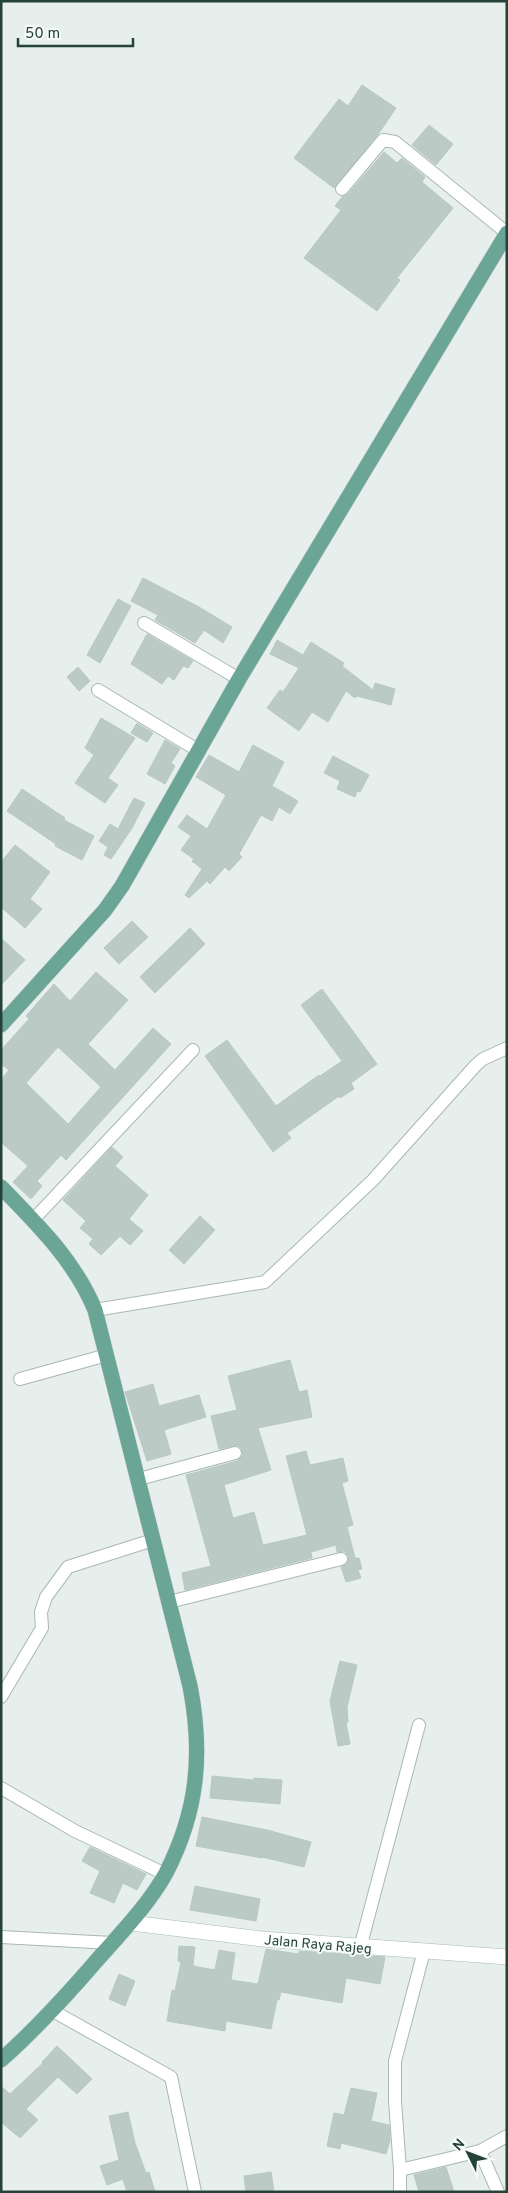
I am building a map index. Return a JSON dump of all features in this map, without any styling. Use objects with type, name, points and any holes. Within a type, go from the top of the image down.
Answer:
[{"type":"main road","points":[[1,1025],[114,897],[239,679],[507,233]]},
{"type":"main road","points":[[1,1186],[76,1270],[86,1286],[95,1310],[139,1479],[193,1701],[198,1752],[190,1813],[165,1874],[131,1923],[53,2011],[1,2060]]},
{"type":"main road","name":"Jalan Raya Rajeg","points":[[131,1923],[262,1940],[507,1957]]},
{"type":"street","points":[[342,189],[382,140],[388,140],[394,142],[507,233]]},
{"type":"street","points":[[144,623],[239,679]]},
{"type":"street","points":[[98,690],[199,751]]},
{"type":"street","points":[[95,1310],[265,1282],[373,1180],[476,1065],[483,1059],[507,1048]]},
{"type":"street","points":[[33,1220],[193,1050]]},
{"type":"street","points":[[20,1379],[107,1355]]},
{"type":"street","points":[[139,1479],[234,1453]]},
{"type":"street","points":[[1,1697],[42,1628],[41,1612],[46,1596],[68,1568],[153,1540]]},
{"type":"street","points":[[169,1602],[341,1560]]},
{"type":"street","points":[[360,1948],[419,1725]]},
{"type":"street","points":[[1,1788],[75,1831],[165,1874]]},
{"type":"street","points":[[1,1937],[112,1943]]},
{"type":"street","points":[[400,2192],[395,2101],[395,2061],[424,1951]]},
{"type":"street","points":[[53,2011],[171,2077],[195,2192]]},
{"type":"street","points":[[400,2170],[480,2150],[507,2136]]},
{"type":"street","points":[[480,2150],[498,2192]]},
{"type":"building","points":[[362,85],[396,108],[379,133],[334,188],[294,158],[339,99],[348,106]]},
{"type":"building","points":[[429,125],[453,144],[436,165],[412,145]]},
{"type":"building","points":[[384,152],[397,163],[402,158],[425,177],[422,182],[453,208],[397,278],[400,280],[377,311],[304,258],[341,210],[335,206],[342,197],[348,194]]},
{"type":"building","points":[[143,578],[199,607],[232,627],[223,643],[204,630],[195,643],[155,620],[158,615],[131,601]]},
{"type":"building","points":[[118,599],[131,606],[100,663],[87,655]]},
{"type":"building","points":[[147,634],[193,661],[188,668],[183,666],[174,680],[168,676],[162,684],[131,664]]},
{"type":"building","points":[[277,640],[303,655],[311,642],[344,663],[342,666],[373,690],[375,683],[395,689],[391,705],[357,696],[355,698],[346,691],[328,722],[312,712],[299,731],[267,708],[280,690],[283,692],[299,668],[270,654]]},
{"type":"building","points":[[78,667],[90,681],[79,691],[67,677]]},
{"type":"building","points":[[101,718],[135,738],[108,778],[118,785],[105,803],[75,783],[94,755],[85,748]]},
{"type":"building","points":[[137,723],[153,733],[147,742],[131,733]]},
{"type":"building","points":[[165,740],[180,749],[171,763],[175,766],[165,784],[147,774]]},
{"type":"building","points":[[253,745],[284,762],[272,786],[298,801],[290,814],[279,807],[272,821],[261,815],[239,854],[242,857],[229,871],[225,867],[210,884],[207,881],[189,898],[185,895],[202,869],[192,861],[194,859],[181,850],[191,836],[178,827],[187,815],[207,829],[226,795],[196,777],[209,755],[239,772]]},
{"type":"building","points":[[333,756],[369,775],[360,792],[357,791],[355,797],[337,789],[340,781],[324,773]]},
{"type":"building","points":[[22,789],[65,818],[64,820],[94,836],[82,860],[55,846],[56,844],[7,811]]},
{"type":"building","points":[[134,798],[145,803],[132,828],[111,859],[104,855],[108,847],[99,841],[110,824],[118,829]]},
{"type":"building","points":[[15,845],[50,872],[30,899],[42,909],[25,928],[1,907],[1,862]]},
{"type":"building","points":[[132,921],[148,937],[119,964],[104,948]]},
{"type":"building","points":[[190,928],[205,944],[155,993],[140,977]]},
{"type":"building","points":[[1,938],[25,960],[1,985]]},
{"type":"building","points":[[96,972],[128,1000],[88,1044],[115,1070],[153,1028],[171,1044],[66,1160],[61,1155],[37,1181],[42,1186],[31,1199],[13,1182],[28,1166],[1,1142],[1,1080],[9,1070],[1,1064],[1,1050],[29,1019],[26,1016],[54,984],[70,1001]],"holes":[[[58,1047],[101,1087],[68,1124],[26,1083]]]},
{"type":"building","points":[[322,989],[377,1064],[351,1083],[354,1089],[340,1098],[339,1096],[287,1133],[291,1138],[273,1152],[205,1056],[227,1040],[276,1106],[342,1061],[301,1005]]},
{"type":"building","points":[[112,1147],[123,1157],[115,1166],[148,1195],[129,1219],[143,1231],[130,1245],[120,1236],[101,1255],[89,1244],[93,1239],[80,1228],[86,1221],[63,1200]]},
{"type":"building","points":[[200,1216],[215,1230],[184,1264],[169,1250]]},
{"type":"building","points":[[290,1360],[299,1392],[307,1390],[312,1417],[258,1428],[271,1470],[224,1485],[233,1518],[254,1512],[263,1545],[307,1535],[286,1456],[306,1451],[310,1465],[343,1458],[348,1481],[342,1483],[353,1525],[347,1527],[355,1558],[359,1558],[362,1569],[358,1570],[361,1578],[346,1582],[341,1567],[347,1564],[349,1557],[344,1551],[337,1552],[336,1545],[311,1552],[312,1558],[185,1590],[182,1573],[211,1566],[186,1475],[237,1461],[243,1455],[241,1448],[237,1445],[219,1449],[211,1416],[237,1410],[228,1376]]},
{"type":"building","points":[[153,1384],[159,1406],[199,1395],[206,1417],[164,1430],[171,1454],[147,1461],[125,1392]]},
{"type":"building","points":[[340,1661],[357,1665],[347,1707],[348,1722],[346,1723],[350,1744],[338,1746],[330,1701]]},
{"type":"building","points":[[212,1776],[254,1780],[254,1778],[282,1780],[280,1804],[210,1798]]},
{"type":"building","points":[[202,1817],[267,1830],[311,1842],[304,1867],[262,1857],[196,1846]]},
{"type":"building","points":[[90,1847],[146,1874],[137,1890],[123,1883],[114,1903],[90,1893],[100,1871],[82,1861]]},
{"type":"building","points":[[195,1886],[260,1899],[256,1921],[190,1910]]},
{"type":"building","points":[[179,1946],[195,1947],[193,1966],[215,1970],[219,1950],[235,1953],[231,1980],[258,1984],[266,1949],[298,1954],[299,1951],[385,1957],[380,1984],[346,1978],[342,2003],[281,1992],[279,2000],[277,2000],[271,2029],[226,2021],[225,2031],[167,2021],[172,1990],[175,1991],[181,1962],[178,1961]]},
{"type":"building","points":[[119,1974],[135,1981],[125,2006],[109,1999]]},
{"type":"building","points":[[57,2046],[92,2079],[77,2094],[58,2077],[26,2109],[38,2120],[20,2138],[1,2122],[1,2086],[10,2094],[43,2063]]},
{"type":"building","points":[[351,2088],[377,2093],[371,2121],[389,2125],[390,2140],[386,2154],[341,2143],[340,2149],[327,2146],[334,2113],[344,2115]]},
{"type":"building","points":[[128,2112],[135,2143],[146,2173],[149,2172],[155,2192],[127,2192],[123,2179],[107,2185],[100,2166],[119,2160],[109,2116]]},
{"type":"building","points":[[446,2167],[454,2192],[419,2192],[414,2175]]},
{"type":"building","points":[[271,2172],[274,2192],[246,2192],[244,2176]]}]
